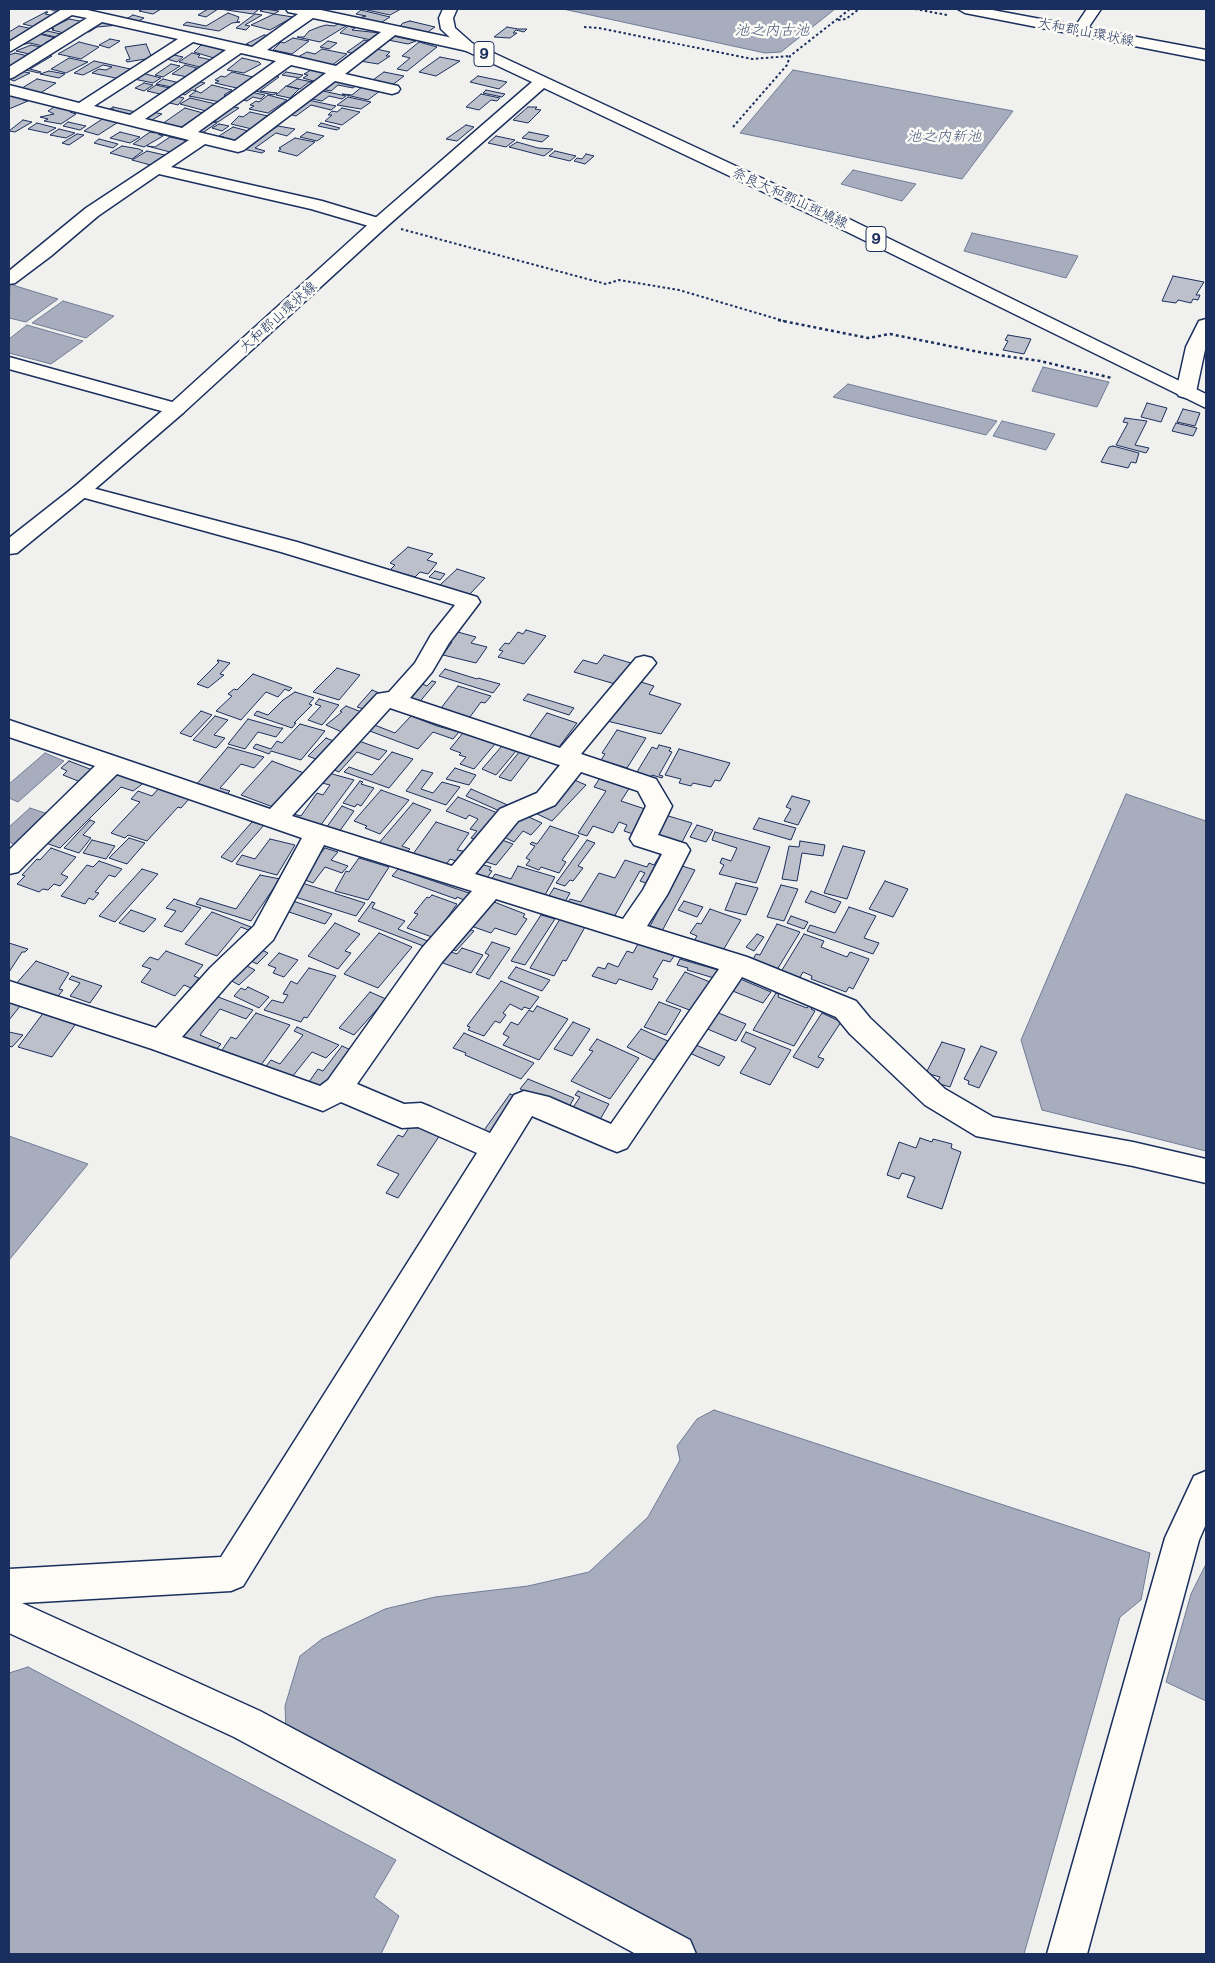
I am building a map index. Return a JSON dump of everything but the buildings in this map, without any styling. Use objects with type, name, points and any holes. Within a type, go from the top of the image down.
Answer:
[{"type":"street","points":[[293,9],[467,46]]},
{"type":"street","points":[[428,38],[446,25],[450,9]]},
{"type":"street","name":"大和郡山環状線","points":[[965,9],[1206,55]]},
{"type":"street","points":[[9,48],[71,10],[288,60],[392,89]]},
{"type":"street","points":[[132,120],[310,12]]},
{"type":"street","points":[[1079,30],[1092,13]]},
{"type":"street","name":"大和郡山環状線","points":[[1072,14],[1092,13],[1109,20]]},
{"type":"street","points":[[9,74],[99,17]]},
{"type":"street","name":"奈良大和郡山斑鳩線","points":[[446,25],[456,38],[467,46],[839,221],[1206,402]]},
{"type":"street","points":[[9,90],[238,147],[393,30]]},
{"type":"street","points":[[81,108],[191,37]]},
{"type":"street","points":[[185,134],[288,60]]},
{"type":"street","name":"大和郡山環状線","points":[[9,548],[81,491],[176,409],[379,224],[543,81]]},
{"type":"street","points":[[9,279],[45,252],[92,212],[159,169],[202,138]]},
{"type":"street","points":[[159,169],[316,205],[379,224]]},
{"type":"street","points":[[1186,392],[1196,347],[1206,325]]},
{"type":"street","points":[[9,363],[176,409]]},
{"type":"street","points":[[81,491],[288,547],[469,602],[439,640],[424,666],[394,702]]},
{"type":"street","points":[[458,877],[509,815],[546,799],[571,760],[644,664]]},
{"type":"street","points":[[275,819],[385,699],[647,785],[659,806],[643,839],[677,850],[654,895],[630,930]]},
{"type":"street","points":[[9,728],[317,834],[737,964],[846,1009],[860,1026],[935,1097],[986,1128],[1132,1154],[1206,1171]]},
{"type":"street","points":[[9,865],[114,763]]},
{"type":"street","points":[[162,1041],[220,975],[264,932],[317,834]]},
{"type":"street","points":[[9,991],[162,1041],[323,1099],[338,1088],[432,955],[491,887]]},
{"type":"street","points":[[9,1586],[231,1574],[524,1103],[538,1105],[617,1140],[737,964]]},
{"type":"street","points":[[338,1088],[402,1116],[421,1115],[496,1148]]},
{"type":"street","points":[[1067,1954],[1182,1538],[1206,1487]]},
{"type":"street","points":[[9,1615],[247,1724],[676,1954]]},
{"type":"path","points":[[584,27],[599,28],[752,60],[790,56],[850,9]]},
{"type":"path","points":[[837,20],[846,19],[859,9]]},
{"type":"path","points":[[733,127],[787,65],[790,56]]},
{"type":"path","points":[[379,224],[606,284],[619,280],[679,290],[772,319],[868,338],[890,334],[984,353],[1040,361],[1117,380]]},
{"type":"water","name":"池之内古池","points":[[563,9],[835,9],[781,52],[765,53]]},
{"type":"water","name":"池之内新池","points":[[793,70],[1013,111],[962,179],[740,133]]},
{"type":"water","points":[[853,170],[916,184],[902,201],[841,184]]},
{"type":"water","points":[[972,233],[1078,256],[1066,278],[964,251]]},
{"type":"water","points":[[10,284],[58,299],[26,322],[9,318]]},
{"type":"water","points":[[63,301],[114,316],[86,338],[32,323]]},
{"type":"water","points":[[27,325],[83,341],[51,364],[9,353],[9,339]]},
{"type":"water","points":[[1043,367],[1109,382],[1097,407],[1032,391]]},
{"type":"water","points":[[848,384],[997,421],[986,435],[833,397]]},
{"type":"water","points":[[1002,421],[1055,434],[1046,450],[993,436]]},
{"type":"water","points":[[45,753],[64,761],[18,802],[9,798],[9,784]]},
{"type":"water","points":[[1126,794],[1206,821],[1206,1151],[1042,1110],[1021,1040]]},
{"type":"water","points":[[30,808],[48,814],[14,844],[9,842],[9,827]]},
{"type":"water","points":[[9,1136],[88,1164],[9,1260]]},
{"type":"water","points":[[714,1410],[1150,1553],[1141,1600],[1120,1617],[1024,1954],[697,1954],[309,1749],[286,1729],[285,1706],[300,1656],[322,1639],[385,1609],[435,1597],[528,1586],[589,1572],[648,1517],[680,1460],[677,1446],[697,1419]]},
{"type":"water","points":[[1206,1564],[1206,1701],[1166,1682],[1191,1594]]},
{"type":"water","points":[[28,1667],[396,1860],[374,1897],[399,1916],[381,1954],[9,1954],[9,1673]]},
{"type":"waterway","points":[[53,9],[62,11]]}]
